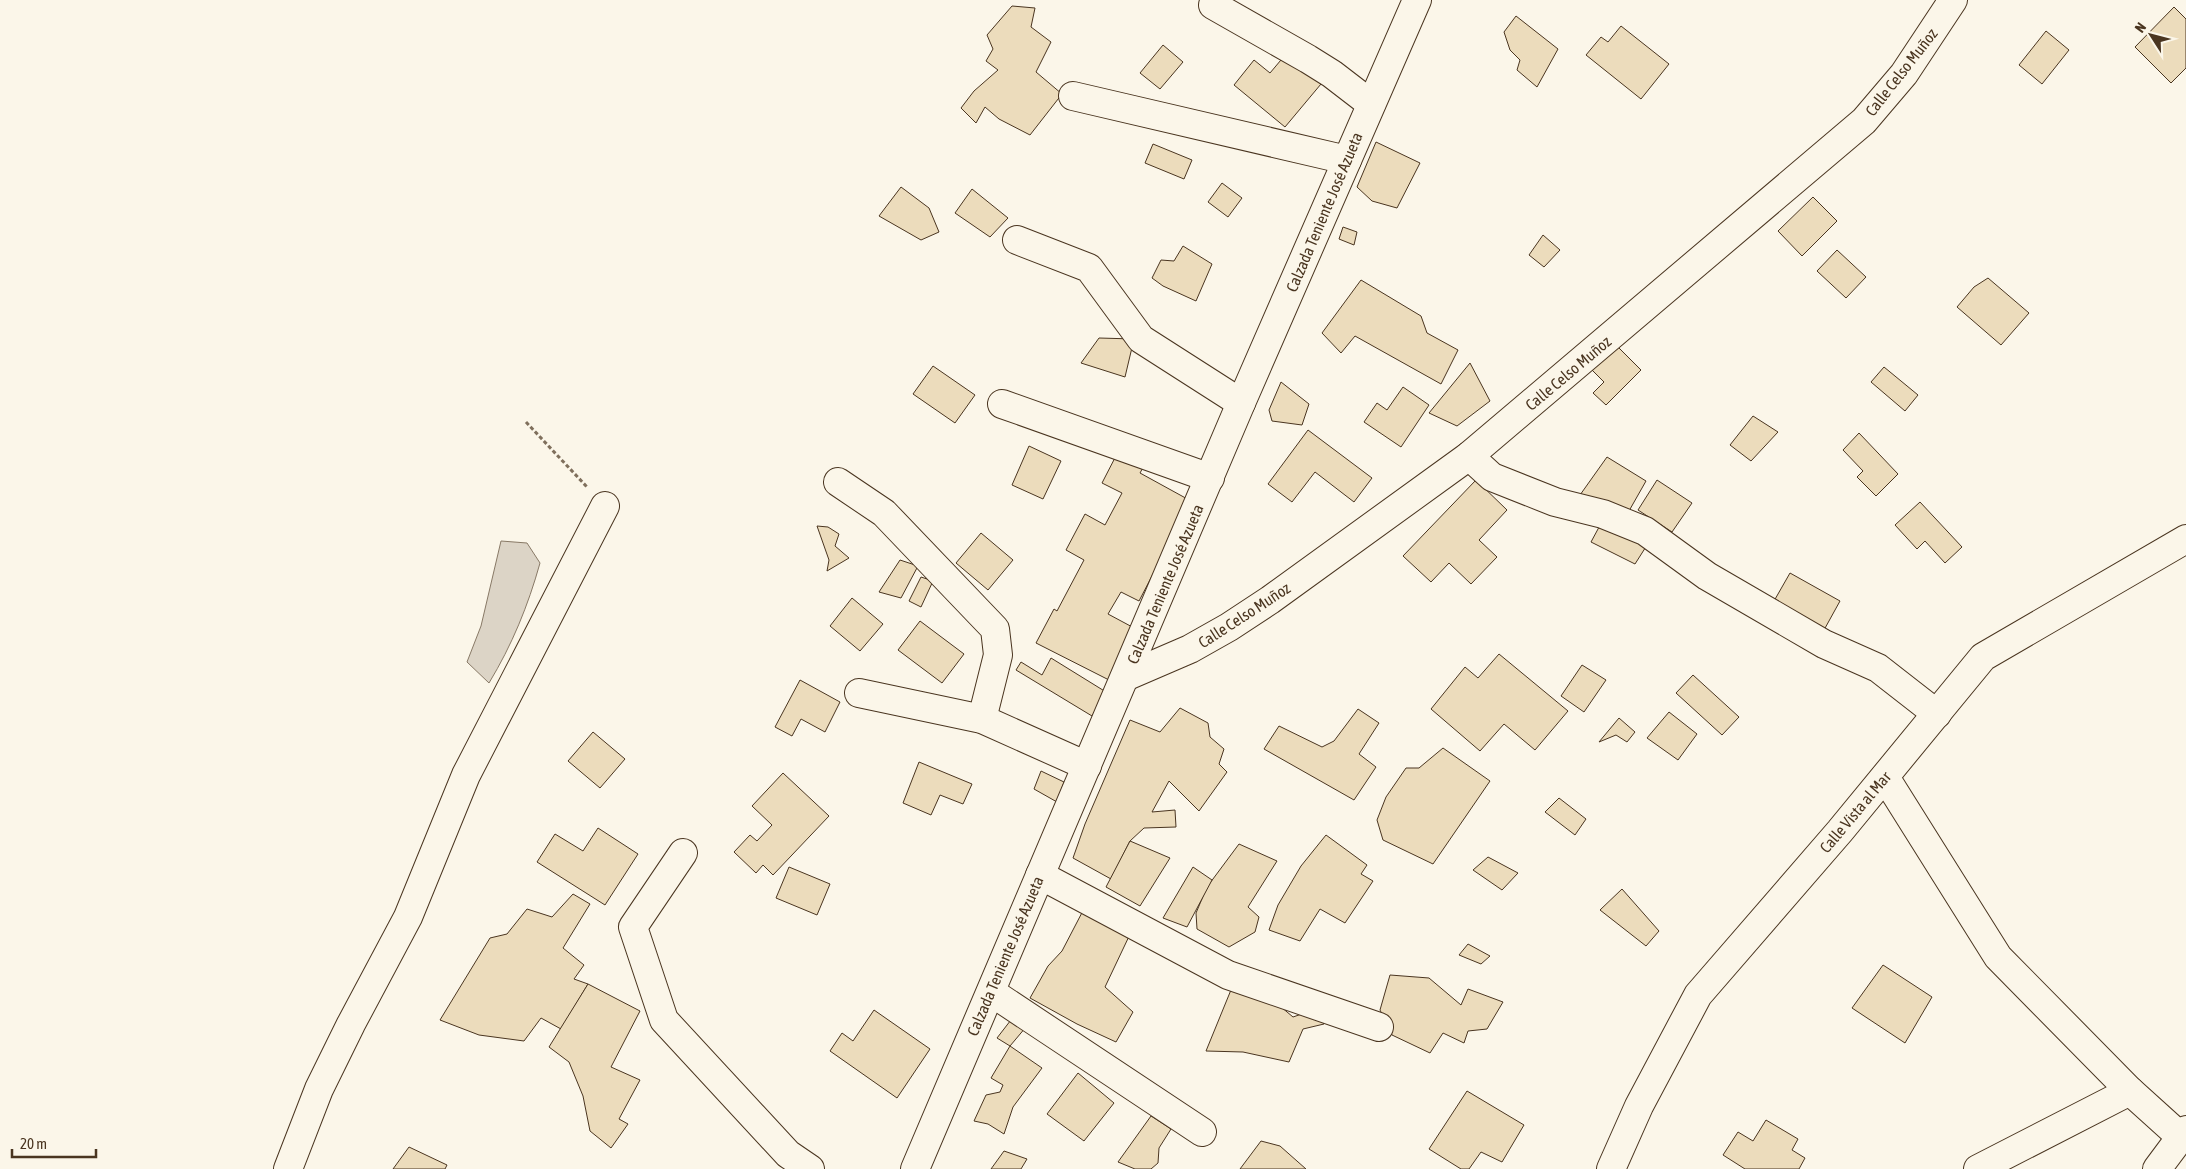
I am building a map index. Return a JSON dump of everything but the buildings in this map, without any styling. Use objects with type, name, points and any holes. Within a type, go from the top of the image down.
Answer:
[{"type":"street","name":"Calzada Teniente José Azueta","points":[[915,1169],[1241,403],[1417,0]]},
{"type":"street","name":"Calle Celso Muñoz","points":[[1125,676],[1190,649],[1229,627],[1469,456],[1864,121],[1904,74],[1953,0]]},
{"type":"street","points":[[1213,5],[1332,74],[1370,104]]},
{"type":"street","points":[[1073,96],[1346,160]]},
{"type":"street","points":[[1017,240],[1089,268],[1141,339],[1241,403]]},
{"type":"street","points":[[1002,404],[1210,478]]},
{"type":"street","points":[[1469,456],[1492,478],[1555,502],[1603,514],[1645,531],[1707,576],[1824,644],[1878,668],[1937,714]]},
{"type":"street","points":[[838,482],[889,518],[995,629],[998,654],[982,719]]},
{"type":"street","points":[[288,1169],[319,1089],[350,1024],[408,918],[466,775],[605,506]]},
{"type":"street","name":"Calle Vista al Mar","points":[[1611,1169],[1639,1106],[1698,995],[1885,777],[1983,658],[2186,538]]},
{"type":"street","points":[[859,693],[982,719],[1087,766]]},
{"type":"street","points":[[1885,777],[1998,957],[2130,1091],[2184,1133],[2158,1169]]},
{"type":"street","points":[[683,853],[633,927],[664,1020],[788,1154],[810,1169]]},
{"type":"street","points":[[1040,874],[1228,975],[1379,1027]]},
{"type":"street","points":[[990,992],[1202,1132]]},
{"type":"street","points":[[1978,1169],[2130,1091]]},
{"type":"path","points":[[526,422],[605,506]]},
{"type":"shaded area","points":[[501,541],[527,543],[540,563],[519,625],[489,683],[467,662],[481,626]]}]
